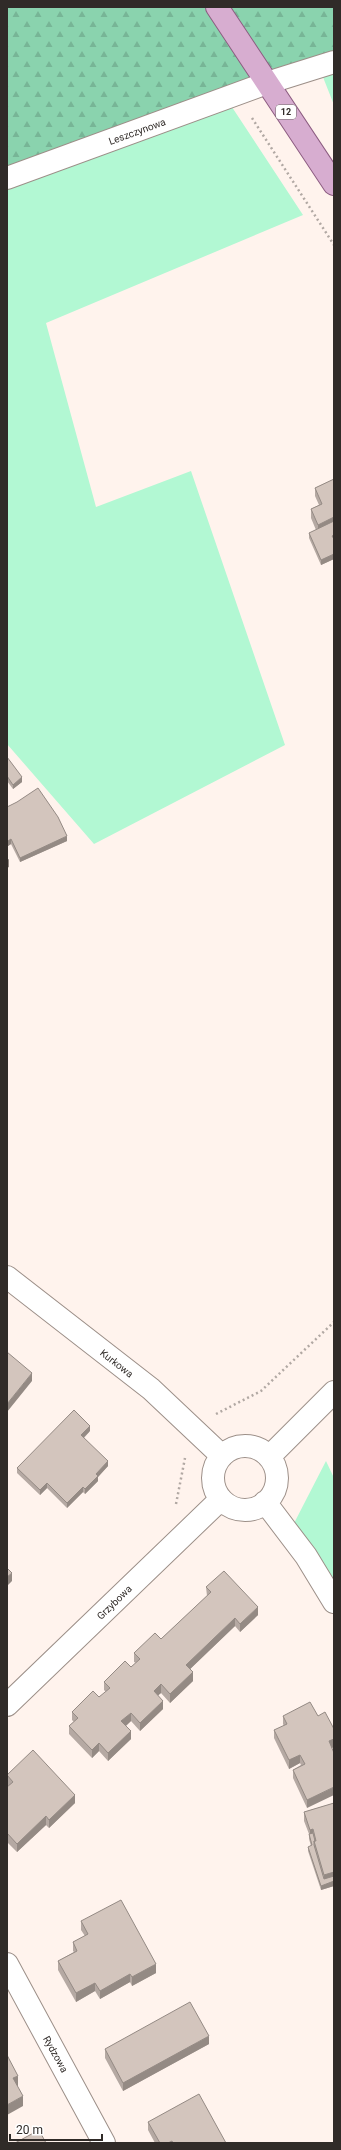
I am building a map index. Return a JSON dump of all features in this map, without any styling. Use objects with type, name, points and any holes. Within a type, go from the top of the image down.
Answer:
[{"type":"main road","name":"12","points":[[217,7],[334,184]]},
{"type":"street","name":"Leszczynowa","points":[[7,178],[267,83],[334,62]]},
{"type":"street","name":"Kurkowa","points":[[7,1277],[151,1389],[222,1456]]},
{"type":"street","points":[[269,1457],[334,1392]]},
{"type":"street","points":[[246,1446],[262,1451],[269,1457],[274,1465],[276,1475],[272,1495],[265,1502],[257,1507],[247,1510],[229,1506],[221,1499],[213,1482],[213,1473],[222,1456],[229,1450],[246,1446]]},
{"type":"street","name":"Grzybowa","points":[[7,1705],[221,1499]]},
{"type":"street","points":[[265,1502],[306,1556],[334,1602]]},
{"type":"street","name":"Rydzowa","points":[[7,1964],[104,2143]]},
{"type":"path","points":[[236,94],[334,245]]},
{"type":"path","points":[[170,1510],[176,1504],[192,1427],[261,1391],[334,1322]]},
{"type":"green space","points":[[7,7],[334,7],[334,64],[7,175]]},
{"type":"green space","points":[[334,62],[334,105],[319,67]]},
{"type":"green space","points":[[226,98],[303,215],[46,323],[96,507],[191,471],[285,745],[94,844],[7,744],[7,178]]},
{"type":"green space","points":[[326,1461],[334,1478],[334,1604],[289,1533]]},
{"type":"building","points":[[334,479],[334,517],[318,525],[311,509],[322,504],[315,488]]},
{"type":"building","points":[[334,521],[334,535],[332,536],[334,539],[334,554],[321,560],[309,533]]},
{"type":"building","points":[[7,757],[22,777],[13,785],[7,776]]},
{"type":"building","points":[[38,788],[58,817],[67,836],[20,858],[11,839],[8,841],[7,840],[7,807]]},
{"type":"building","points":[[7,1352],[32,1373],[7,1404]]},
{"type":"building","points":[[74,1410],[90,1426],[81,1435],[108,1461],[96,1474],[98,1476],[85,1489],[83,1487],[67,1503],[47,1483],[40,1490],[17,1468]]},
{"type":"building","points":[[7,1568],[12,1573],[7,1577]]},
{"type":"building","points":[[224,1571],[258,1607],[240,1624],[235,1618],[186,1665],[193,1672],[170,1694],[161,1684],[154,1691],[163,1701],[140,1723],[131,1713],[121,1721],[131,1731],[108,1753],[99,1743],[92,1750],[69,1726],[78,1718],[72,1712],[93,1691],[99,1697],[110,1688],[104,1682],[125,1661],[131,1667],[140,1659],[134,1653],[155,1633],[161,1639],[211,1592],[206,1587]]},
{"type":"building","points":[[310,1702],[318,1716],[325,1712],[334,1729],[334,1739],[329,1741],[334,1753],[334,1787],[307,1800],[293,1770],[305,1764],[300,1755],[289,1760],[274,1730],[287,1724],[283,1716]]},
{"type":"building","points":[[33,1750],[75,1795],[49,1820],[46,1816],[17,1844],[7,1833],[7,1787],[13,1782],[7,1775]]},
{"type":"building","points":[[334,1803],[334,1872],[324,1875],[314,1841],[316,1841],[313,1829],[310,1830],[304,1812]]},
{"type":"building","points":[[313,1833],[315,1841],[314,1845],[324,1879],[334,1876],[334,1881],[321,1886],[308,1847],[312,1845],[309,1834]]},
{"type":"building","points":[[121,1900],[156,1964],[132,1977],[130,1974],[100,1991],[95,1983],[76,1993],[58,1961],[77,1951],[73,1942],[88,1934],[81,1921]]},
{"type":"building","points":[[190,2002],[209,2036],[123,2083],[105,2049]]},
{"type":"building","points":[[7,2055],[18,2076],[13,2078],[23,2096],[7,2105]]},
{"type":"building","points":[[199,2094],[226,2143],[173,2143],[172,2141],[168,2143],[160,2143],[148,2122]]},
{"type":"building","points":[[39,2130],[46,2143],[15,2143]]}]
